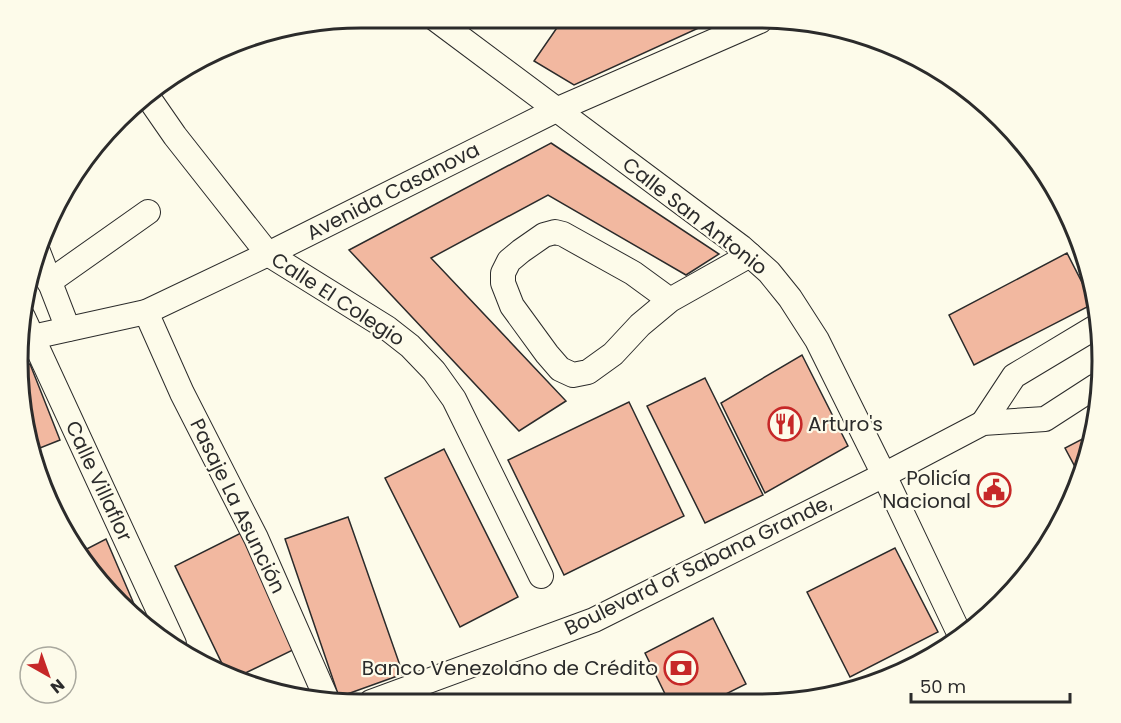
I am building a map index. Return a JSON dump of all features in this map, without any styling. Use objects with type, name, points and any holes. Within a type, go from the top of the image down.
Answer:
[{"type":"street","name":"Calle San Antonio","points":[[447,28],[741,247],[769,272],[790,298],[817,340],[957,629]]},
{"type":"street","name":"Avenida Casanova","points":[[30,331],[68,329],[146,312],[268,254],[556,110],[744,28]]},
{"type":"street","name":"Calle El Colegio","points":[[152,103],[175,136],[268,254],[387,328],[410,346],[434,371],[454,399],[541,576]]},
{"type":"street","points":[[49,282],[148,212]]},
{"type":"street","points":[[670,300],[633,273],[563,234],[555,232],[544,235],[521,251],[509,261],[503,273],[503,283],[512,306],[560,369],[573,375],[588,372],[613,354],[640,325],[670,300],[750,255]]},
{"type":"street","points":[[43,265],[68,329]]},
{"type":"street","name":"Pasaje La Asunción","points":[[146,312],[182,393],[256,538],[324,693]]},
{"type":"street","name":"Boulevard of Sabana Grande,","points":[[983,423],[1014,376],[1091,330]]},
{"type":"street","name":"Calle Villaflor","points":[[29,339],[169,633]]},
{"type":"street","name":"Boulevard of Sabana Grande,","points":[[393,694],[594,620],[983,423],[1045,419],[1091,389]]},
{"type":"building","points":[[557,28],[699,28],[574,85],[534,61]]},
{"type":"building","points":[[551,143],[719,254],[686,275],[548,195],[431,258],[566,401],[519,431],[349,250]]},
{"type":"building","points":[[1067,253],[1083,285],[1088,307],[974,365],[949,315]]},
{"type":"building","name":"Arturo's","points":[[802,355],[848,446],[765,493],[721,403]]},
{"type":"building","points":[[30,364],[60,440],[40,448],[31,405],[28,365]]},
{"type":"building","points":[[705,378],[763,495],[705,523],[647,406]]},
{"type":"building","points":[[629,402],[684,516],[564,575],[508,460]]},
{"type":"building","points":[[1083,439],[1075,468],[1065,448]]},
{"type":"building","points":[[444,449],[518,597],[460,627],[385,478]]},
{"type":"building","points":[[348,517],[403,674],[347,694],[338,694],[285,539]]},
{"type":"building","points":[[241,533],[297,648],[245,673],[222,664],[175,566]]},
{"type":"building","points":[[106,539],[134,605],[111,581],[86,549]]},
{"type":"building","points":[[895,548],[938,632],[850,677],[807,592]]},
{"type":"building","points":[[713,618],[746,684],[726,694],[665,694],[645,653]]},
{"type":"place","name":"Arturo's","points":[[785,424]]},
{"type":"place","name":"Policía Nacional","points":[[994,490]]},
{"type":"place","name":"Banco Venezolano de Crédito","points":[[681,668]]}]
